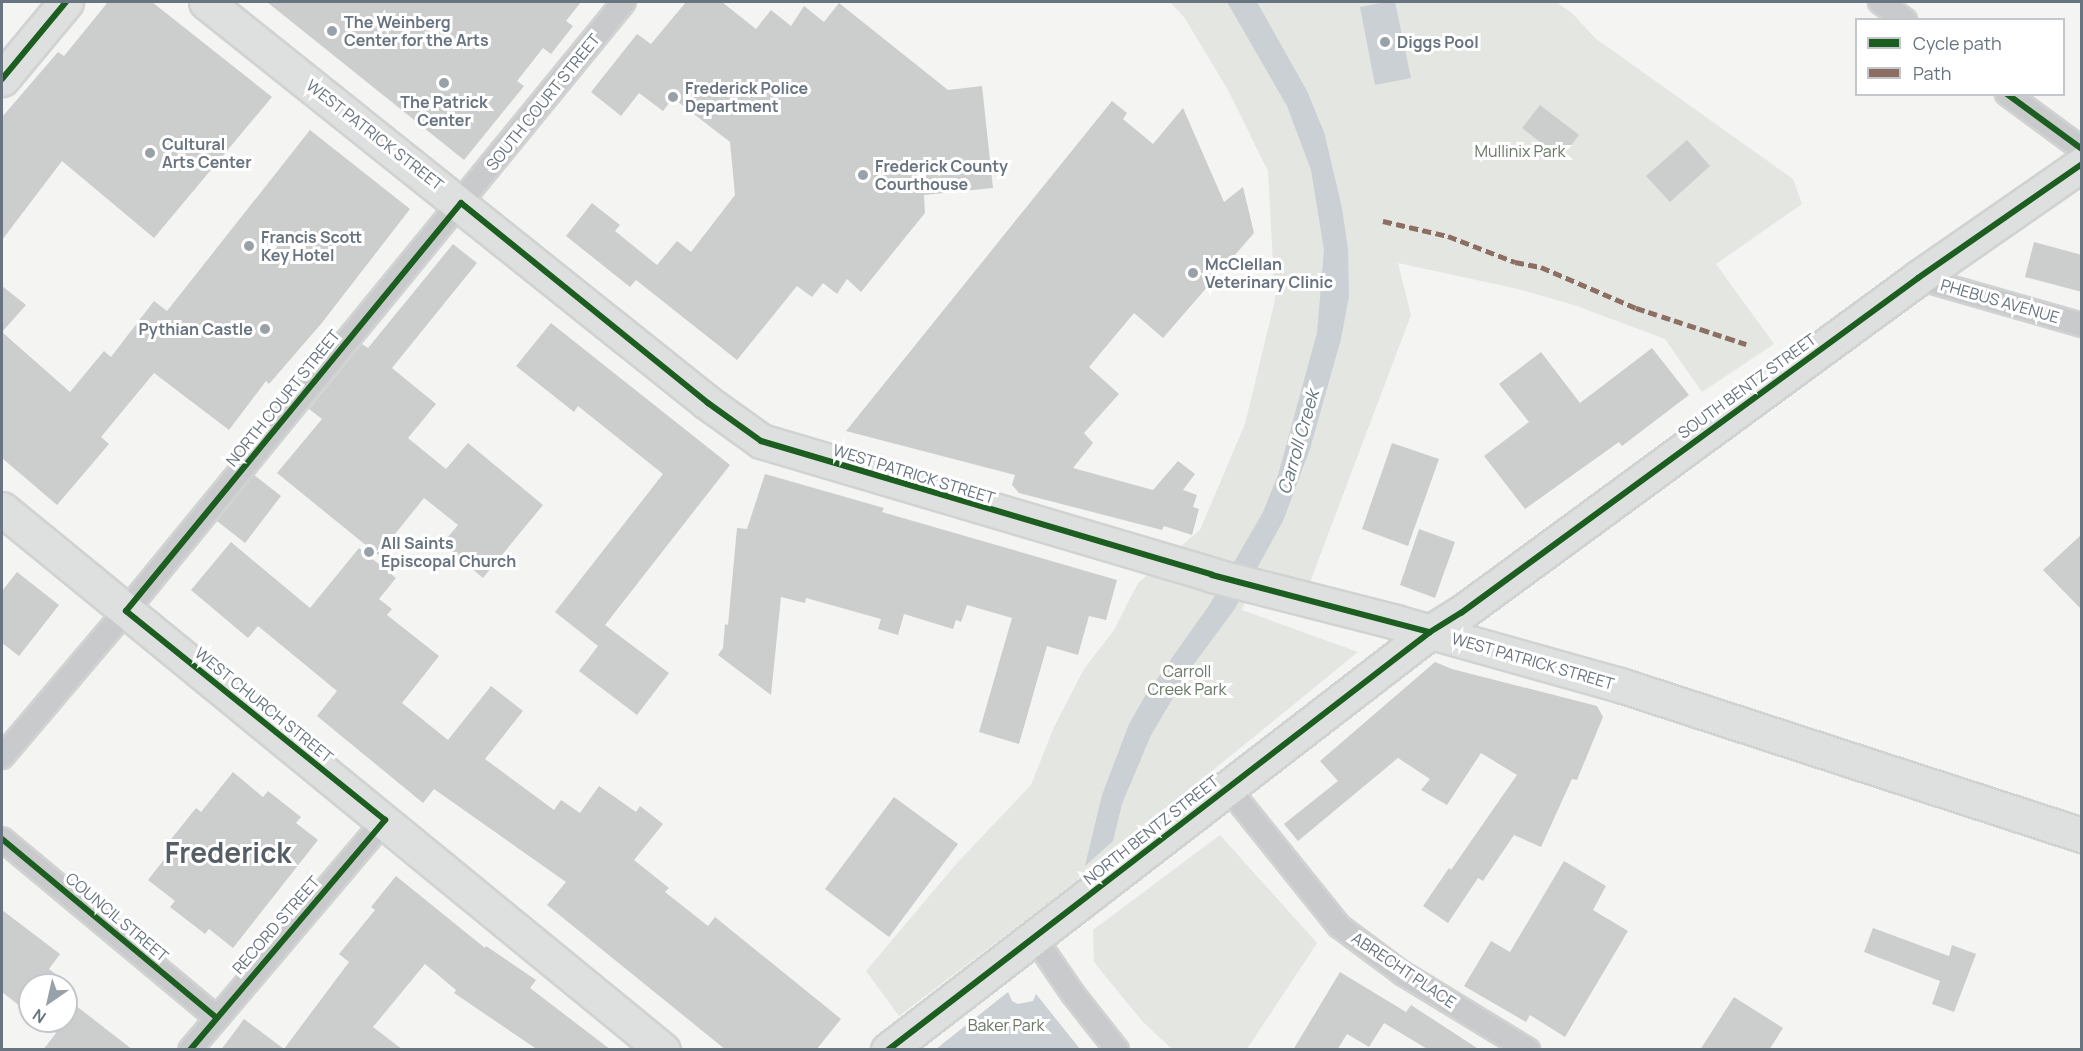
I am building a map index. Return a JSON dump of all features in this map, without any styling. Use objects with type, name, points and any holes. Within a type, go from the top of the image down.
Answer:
[{"type":"main road","points":[[2,79],[66,2]]},
{"type":"main road","name":"WEST PATRICK STREET","points":[[206,2],[461,203],[708,403],[761,441],[1212,575],[1620,685],[2082,836]]},
{"type":"main road","name":"SOUTH BENTZ STREET","points":[[1430,632],[1461,613],[1917,278],[2082,164]]},
{"type":"main road","name":"WEST CHURCH STREET","points":[[2,509],[385,820],[663,1050]]},
{"type":"main road","name":"NORTH BENTZ STREET","points":[[888,1050],[1430,632]]},
{"type":"street","name":"SOUTH COURT STREET","points":[[461,203],[624,2]]},
{"type":"street","points":[[1880,2],[1902,18]]},
{"type":"street","points":[[2010,96],[2082,149]]},
{"type":"street","name":"NORTH COURT STREET","points":[[2,757],[126,611],[461,203]]},
{"type":"street","name":"PHEBUS AVENUE","points":[[1917,278],[2082,325]]},
{"type":"street","name":"ABRECHT PLACE","points":[[1228,788],[1339,926],[1402,973],[1528,1050]]},
{"type":"street","name":"RECORD STREET","points":[[190,1050],[385,820]]},
{"type":"street","name":"COUNCIL STREET","points":[[2,839],[216,1017]]},
{"type":"street","points":[[1034,937],[1073,994],[1117,1050]]},
{"type":"green space","points":[[1170,2],[1556,2],[1572,13],[1595,38],[1793,179],[1802,204],[1716,264],[1774,344],[1702,392],[1665,339],[1574,305],[1518,289],[1398,263],[1411,315],[1310,582],[1256,571],[1242,610],[1358,652],[1077,881],[899,1016],[866,971],[957,863],[1031,785],[1054,727],[1084,669],[1114,630],[1138,583],[1200,530],[1245,424],[1275,300],[1268,171],[1228,90],[1184,17]]},
{"type":"green space","points":[[1220,835],[1317,943],[1247,1049],[1172,1049],[1142,1021],[1094,962],[1093,930]]},
{"type":"water","name":"Carroll Creek","points":[[1227,2],[1257,2],[1307,91],[1324,132],[1342,208],[1348,249],[1349,296],[1341,339],[1310,449],[1283,521],[1234,610],[1191,668],[1151,735],[1122,804],[1113,841],[1085,866],[1102,795],[1129,724],[1145,696],[1210,604],[1263,512],[1278,475],[1317,333],[1324,250],[1311,170],[1287,106]]},
{"type":"water","name":"Diggs Pool","points":[[1395,2],[1411,78],[1375,85],[1360,7]]},
{"type":"water","name":"Baker Park","points":[[1008,992],[1012,1001],[1018,1004],[1033,1001],[1036,994],[1080,1049],[936,1049]]},
{"type":"building","points":[[108,2],[152,2],[272,97],[154,238],[62,161],[2,240],[2,117],[58,52],[64,56]]},
{"type":"building","points":[[267,2],[581,2],[566,21],[573,26],[551,54],[543,48],[517,81],[524,86],[464,160]]},
{"type":"building","name":"Frederick County Courthouse","points":[[686,2],[722,2],[756,29],[771,10],[791,26],[804,6],[824,22],[839,3],[948,90],[982,86],[993,188],[924,195],[925,213],[861,292],[847,279],[837,294],[823,283],[812,297],[797,286],[737,360],[636,280],[630,287],[566,236],[592,203],[620,225],[615,231],[657,265],[677,241],[691,252],[735,195],[730,142],[673,98],[663,111],[639,93],[621,116],[591,92],[637,34],[651,44]]},
{"type":"building","points":[[1112,101],[1127,113],[1123,119],[1153,144],[1183,108],[1224,202],[1243,187],[1254,233],[1163,338],[1134,313],[1089,367],[1119,394],[1084,433],[1093,443],[1073,468],[1153,490],[1178,461],[1195,474],[1183,490],[1197,495],[1193,507],[1199,509],[1192,535],[1164,526],[1162,530],[1019,493],[1012,485],[1015,475],[846,431]]},
{"type":"building","points":[[1540,105],[1579,135],[1561,158],[1522,128]]},
{"type":"building","points":[[310,130],[410,209],[321,324],[269,384],[266,381],[229,430],[154,373],[101,437],[109,444],[57,505],[2,458],[2,332],[70,392],[104,351],[111,357],[154,301],[167,311]]},
{"type":"building","points":[[1687,140],[1710,166],[1670,202],[1646,176]]},
{"type":"building","points":[[2034,242],[2082,255],[2082,292],[2025,277]]},
{"type":"building","points":[[453,244],[477,263],[392,368],[436,404],[408,438],[446,469],[468,443],[543,505],[483,578],[442,544],[458,525],[424,498],[378,555],[277,473],[322,419],[309,409],[362,344],[368,348]]},
{"type":"building","points":[[2,286],[26,305],[2,332]]},
{"type":"building","points":[[551,323],[730,465],[605,625],[669,673],[637,715],[579,671],[598,646],[555,612],[663,474],[578,406],[574,412],[516,366]]},
{"type":"building","points":[[1652,348],[1689,395],[1622,446],[1619,442],[1525,509],[1484,456],[1529,422],[1499,384],[1541,352],[1580,403]]},
{"type":"building","points":[[1392,443],[1439,459],[1408,546],[1362,529]]},
{"type":"building","points":[[765,474],[884,508],[882,512],[1117,580],[1106,620],[1089,616],[1078,655],[1047,646],[1019,744],[979,732],[1012,618],[967,605],[961,622],[956,620],[953,629],[904,614],[898,635],[878,629],[881,619],[806,598],[805,603],[781,597],[771,695],[718,655],[723,648],[725,624],[728,625],[737,528],[747,529]]},
{"type":"building","points":[[254,475],[281,496],[245,543],[217,521]]},
{"type":"building","points":[[1419,529],[1455,542],[1435,598],[1400,585]]},
{"type":"building","points":[[2082,534],[2082,610],[2043,570]]},
{"type":"building","points":[[231,542],[310,608],[359,548],[396,578],[379,599],[392,609],[387,615],[439,656],[402,703],[448,740],[491,686],[523,711],[485,759],[554,810],[561,800],[580,813],[599,786],[636,812],[640,806],[663,824],[634,860],[669,888],[665,892],[708,926],[715,917],[841,1019],[816,1050],[726,1050],[547,905],[566,882],[434,789],[423,803],[317,716],[337,691],[258,626],[248,638],[191,590]]},
{"type":"building","points":[[17,572],[59,605],[19,656],[2,643],[2,591]]},
{"type":"building","points":[[1435,662],[1452,669],[1597,706],[1603,717],[1577,780],[1572,779],[1541,847],[1514,835],[1483,881],[1478,878],[1448,923],[1423,906],[1517,775],[1481,753],[1447,805],[1421,790],[1430,779],[1398,758],[1298,841],[1284,824],[1338,781],[1320,761]]},
{"type":"building","points":[[233,772],[263,797],[268,791],[301,817],[296,823],[318,840],[233,948],[209,929],[205,934],[170,907],[175,901],[148,880],[173,848],[168,843],[196,808],[201,812]]},
{"type":"building","points":[[894,797],[958,844],[889,937],[825,889]]},
{"type":"building","points":[[1564,861],[1606,886],[1593,910],[1628,931],[1565,1037],[1530,1015],[1526,1022],[1464,986],[1491,941],[1510,952]]},
{"type":"building","points":[[396,876],[485,948],[486,946],[536,980],[530,988],[611,1050],[538,1050],[454,993],[456,990],[425,964],[373,1027],[403,1050],[221,1050],[244,1019],[284,1049],[349,962],[339,954],[375,910],[371,907]]},
{"type":"building","points":[[2,910],[60,954],[49,969],[54,973],[18,973],[18,1005],[2,992]]},
{"type":"building","points":[[1873,928],[1949,956],[1952,945],[1976,954],[1954,1012],[1932,1004],[1940,981],[1864,952]]},
{"type":"building","points":[[1340,972],[1406,1012],[1411,1005],[1480,1050],[1429,1050],[1384,1023],[1369,1047],[1347,1034],[1337,1050],[1293,1050]]},
{"type":"building","points":[[1734,997],[1783,1028],[1769,1050],[1700,1050]]},
{"type":"building","points":[[78,1007],[133,1050],[43,1050],[56,1033],[78,1033]]},
{"type":"marked path","points":[[1383,221],[1448,236],[1515,262],[1541,267],[1636,308],[1746,344]]},
{"type":"cycle path","points":[[2,79],[66,2]]},
{"type":"cycle path","points":[[2010,96],[2082,149]]},
{"type":"cycle path","points":[[888,1050],[1430,632],[1461,613],[1918,278],[2082,164]]},
{"type":"cycle path","points":[[190,1050],[385,820],[126,611],[461,203],[708,403],[761,441],[1212,575],[1430,632]]},
{"type":"cycle path","points":[[2,839],[216,1017]]},
{"type":"place","name":"The Weinberg Center for the Arts","points":[[332,31]]},
{"type":"place","name":"Diggs Pool","points":[[1385,42]]},
{"type":"place","name":"The Patrick Center","points":[[444,83]]},
{"type":"place","name":"Frederick Police Department","points":[[673,97]]},
{"type":"place","name":"Cultural Arts Center","points":[[150,153]]},
{"type":"place","name":"Frederick County Courthouse","points":[[863,175]]},
{"type":"place","name":"Francis Scott Key Hotel","points":[[249,246]]},
{"type":"place","name":"McClellan Veterinary Clinic","points":[[1193,273]]},
{"type":"place","name":"Pythian Castle","points":[[265,329]]},
{"type":"place","name":"All Saints Episcopal Church","points":[[369,552]]},
{"type":"district","name":"Frederick","points":[[228,852]]},
{"type":"park label","name":"Mullinix Park","points":[[1520,151]]},
{"type":"park label","name":"Carroll Creek Park","points":[[1187,680]]}]
